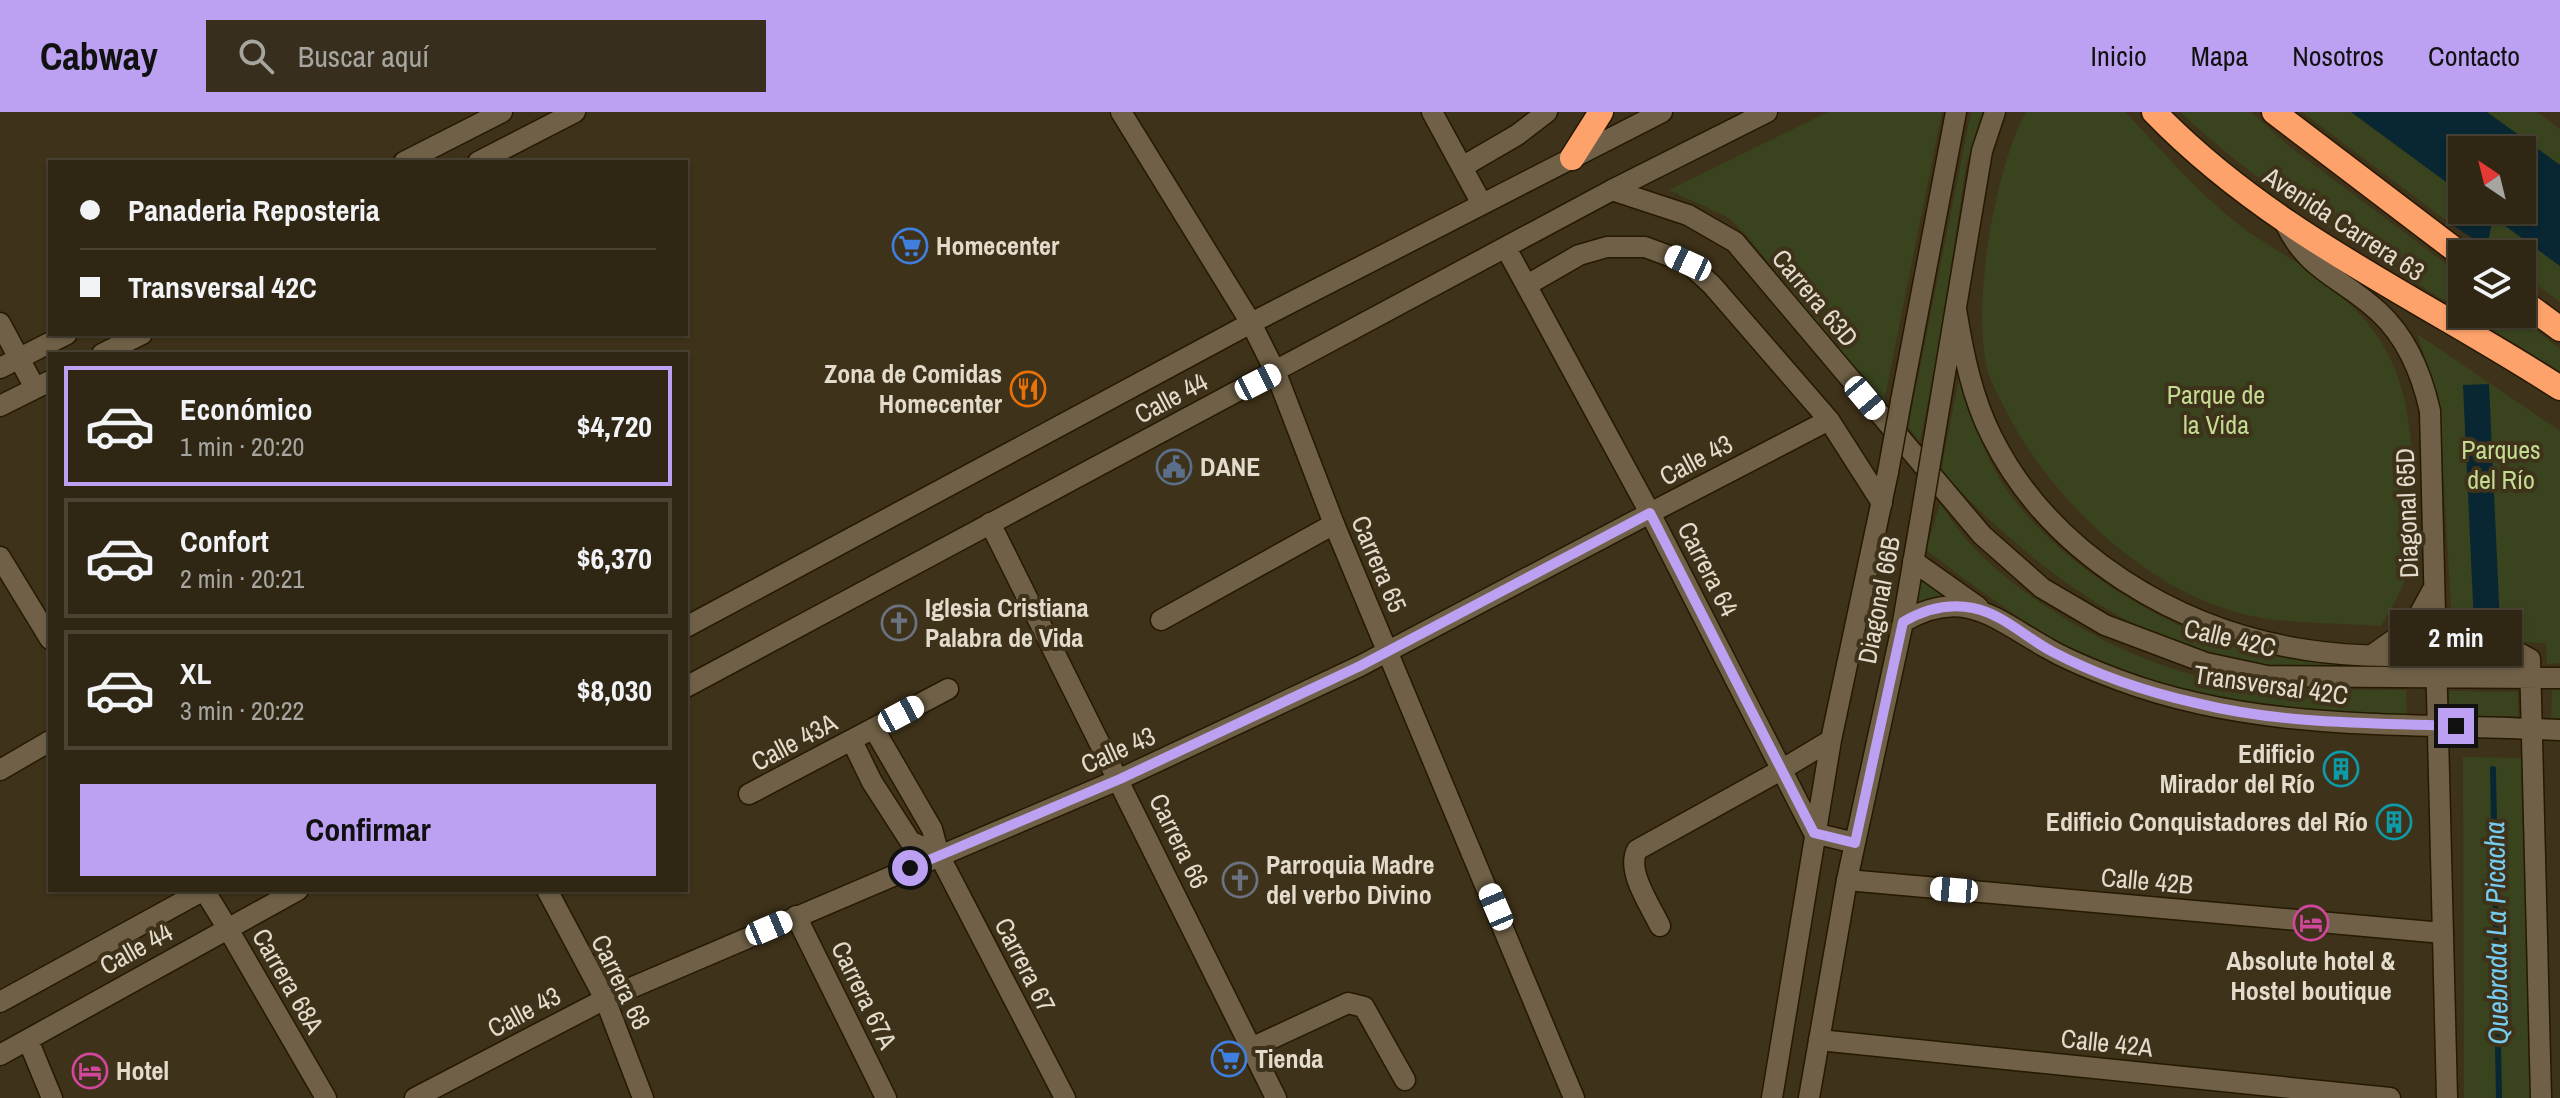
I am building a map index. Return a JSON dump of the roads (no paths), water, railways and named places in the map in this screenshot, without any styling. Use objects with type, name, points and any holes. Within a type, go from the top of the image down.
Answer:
[{"type":"highway","points":[[1572,158],[1601,112]]},
{"type":"highway","name":"Avenida Carrera 63","points":[[2154,112],[2228,182],[2285,223],[2560,388]]},
{"type":"highway","name":"Avenida Carrera 63","points":[[2274,112],[2448,244]]},
{"type":"highway","points":[[2536,311],[2560,329]]},
{"type":"street","points":[[408,160],[502,112]]},
{"type":"street","points":[[482,160],[575,112]]},
{"type":"street","name":"Carrera 65","points":[[1121,112],[1251,323],[1276,373],[1334,524],[1574,1098]]},
{"type":"street","points":[[1432,112],[1482,204]]},
{"type":"street","points":[[1462,167],[1517,135],[1547,112]]},
{"type":"street","name":"Calle 44","points":[[688,626],[1251,323],[1662,112]]},
{"type":"street","name":"Calle 44","points":[[688,686],[1612,190],[1767,112]]},
{"type":"street","name":"Diagonal 66B","points":[[1772,1098],[1831,740],[1882,503],[1956,112]]},
{"type":"street","name":"Diagonal 66B","points":[[1809,1098],[1847,880],[1903,622],[1982,151],[1995,112]]},
{"type":"street","name":"Carrera 63D","points":[[1612,190],[1688,215],[1735,242],[1942,491]]},
{"type":"street","name":"Diagonal 65D","points":[[2285,223],[2300,251],[2311,263],[2379,311],[2402,340],[2421,376],[2430,411],[2447,1098]]},
{"type":"street","points":[[1527,285],[1579,255],[1607,247],[1645,247],[1688,263],[1712,285],[1829,420],[1882,503]]},
{"type":"street","name":"Carrera 64","points":[[1506,248],[1650,513],[1814,833]]},
{"type":"street","points":[[1956,309],[1962,351],[1991,436],[2013,473],[2040,508],[2079,548],[2114,574],[2200,621],[2276,645],[2372,655],[2519,653],[2527,657],[2531,679],[2541,1098]]},
{"type":"street","points":[[0,323],[9,363],[43,384]]},
{"type":"street","points":[[9,363],[63,336]]},
{"type":"street","points":[[106,352],[138,336]]},
{"type":"street","points":[[0,406],[43,384]]},
{"type":"street","name":"Calle 43","points":[[415,1098],[605,999],[1120,779],[1388,650],[1829,420]]},
{"type":"street","name":"Calle 42C","points":[[1942,491],[1982,535],[2042,588],[2105,625],[2206,663],[2267,676],[2560,678]]},
{"type":"street","name":"Carrera 66","points":[[990,523],[1276,1098]]},
{"type":"street","points":[[1161,620],[1334,524]]},
{"type":"street","points":[[0,557],[48,636]]},
{"type":"street","points":[[1913,561],[1982,610]]},
{"type":"street","points":[[2372,655],[2413,626],[2427,604],[2436,579]]},
{"type":"street","name":"Transversal 42C","points":[[1903,622],[1936,608],[1959,606],[1982,610],[2065,658],[2171,697],[2226,710],[2303,721],[2560,730]]},
{"type":"street","name":"Calle 43A","points":[[749,794],[948,689]]},
{"type":"street","name":"Carrera 67","points":[[874,729],[932,829],[939,855],[1065,1098]]},
{"type":"street","points":[[1660,926],[1634,869],[1632,859],[1637,850],[1831,740]]},
{"type":"street","points":[[852,741],[880,795],[910,841],[939,855]]},
{"type":"street","points":[[0,770],[48,742]]},
{"type":"street","points":[[1768,745],[1781,755],[1803,757]]},
{"type":"street","points":[[1814,833],[1855,843]]},
{"type":"street","name":"Calle 42B","points":[[1847,880],[2443,933]]},
{"type":"street","name":"Calle 44","points":[[0,1002],[200,892]]},
{"type":"street","name":"Carrera 68A","points":[[205,892],[326,1098]]},
{"type":"street","name":"Calle 44","points":[[0,1055],[294,892]]},
{"type":"street","name":"Carrera 68","points":[[548,892],[605,999],[643,1098]]},
{"type":"street","name":"Carrera 67A","points":[[796,916],[886,1098]]},
{"type":"street","points":[[1251,1048],[1348,1003],[1356,1004],[1364,1007],[1405,1080]]},
{"type":"street","points":[[28,1040],[52,1098]]},
{"type":"street","name":"Calle 42A","points":[[1819,1040],[2390,1098]]},
{"type":"water","points":[[2351,112],[2487,112],[2520,136],[2448,136],[2448,183]]},
{"type":"water","points":[[2536,148],[2560,165],[2560,266],[2536,248],[2536,240],[2524,240],[2503,224],[2536,224]]},
{"type":"water","points":[[2451,224],[2492,224],[2489,240],[2475,240]]},
{"type":"water","points":[[2489,384],[2500,624],[2474,625],[2463,385]]},
{"type":"waterway","name":"Quebrada La Picacha","points":[[2493,769],[2499,1098]]},
{"type":"place","name":"Homecenter","points":[[910,246]]},
{"type":"place","name":"Zona de Comidas Homecenter","points":[[1028,389]]},
{"type":"place","name":"DANE","points":[[1174,467]]},
{"type":"place","name":"Iglesia Cristiana Palabra de Vida","points":[[899,623]]},
{"type":"place","name":"Edificio Mirador del Río","points":[[2341,769]]},
{"type":"place","name":"Edificio Conquistadores del Río","points":[[2394,822]]},
{"type":"place","name":"Parroquia Madre del verbo Divino","points":[[1240,880]]},
{"type":"place","name":"Absolute hotel & Hostel boutique","points":[[2311,923]]},
{"type":"place","name":"Tienda","points":[[1229,1059]]},
{"type":"place","name":"Hotel","points":[[90,1071]]},
{"type":"park label","name":"Parque de la Vida","points":[[2216,410]]},
{"type":"park label","name":"Parques del Río","points":[[2501,465]]}]
